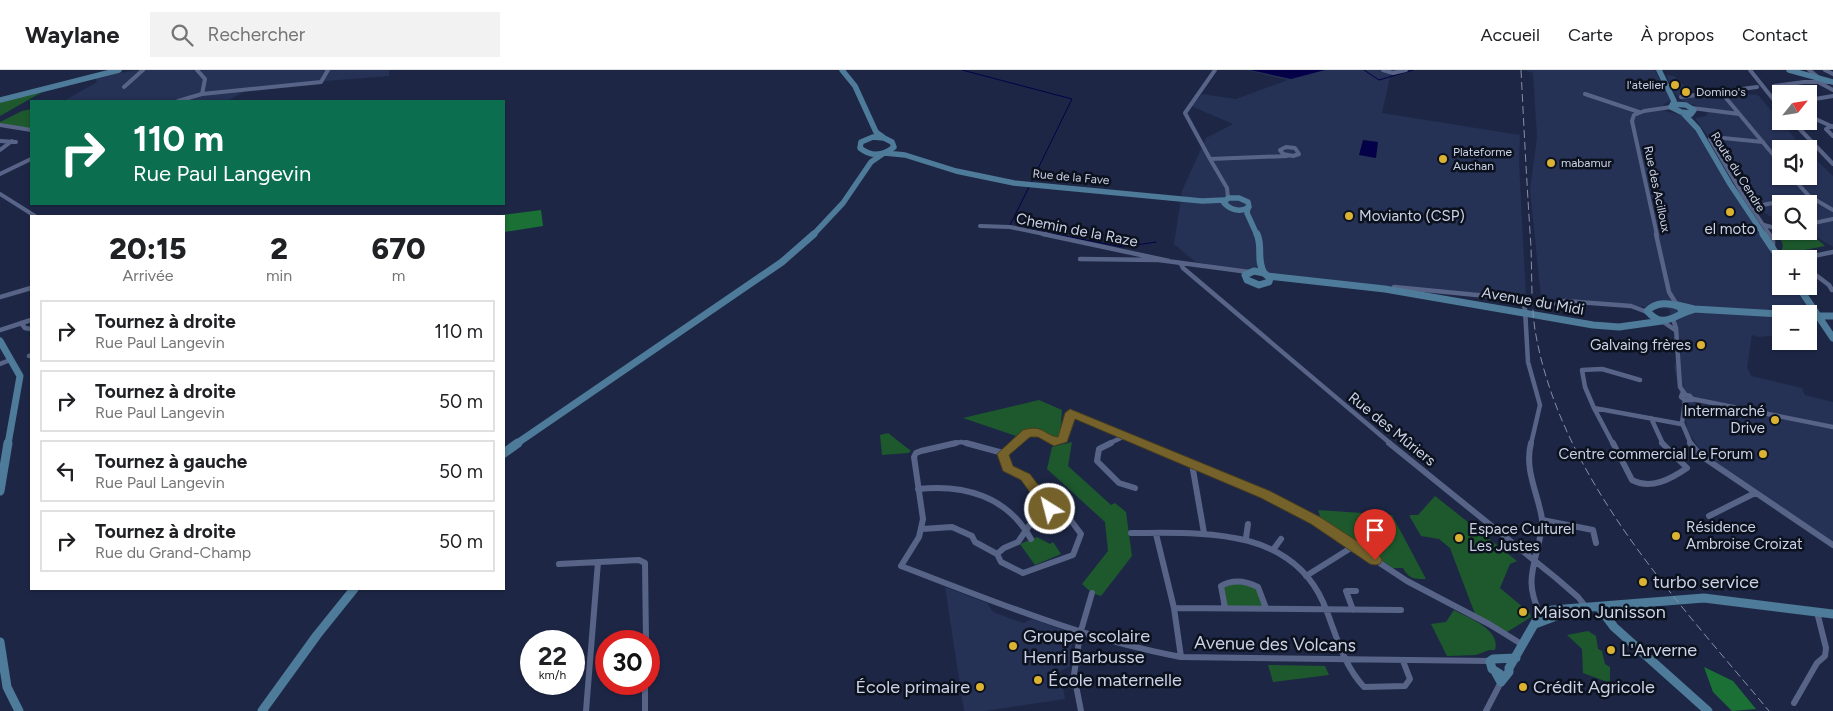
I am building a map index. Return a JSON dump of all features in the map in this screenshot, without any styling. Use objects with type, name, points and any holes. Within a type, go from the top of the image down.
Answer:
[{"type":"main road","points":[[0,100],[119,70]]},
{"type":"main road","points":[[842,70],[855,86],[867,113],[870,135],[860,145],[868,156],[860,176]]},
{"type":"main road","points":[[1659,70],[1674,101],[1672,105],[1684,105]]},
{"type":"main road","points":[[1789,70],[1818,80],[1832,82]]},
{"type":"main road","points":[[1669,90],[1692,111]]},
{"type":"main road","name":"Route du Cendre","points":[[1672,105],[1692,121],[1774,250]]},
{"type":"main road","points":[[1680,112],[1692,111]]},
{"type":"main road","name":"Route du Cendre","points":[[1692,111],[1692,121]]},
{"type":"main road","name":"Rue de la Fave","points":[[867,113],[876,132],[892,142],[894,147],[906,154],[939,166]]},
{"type":"main road","points":[[868,138],[884,138]]},
{"type":"main road","points":[[505,451],[782,262],[825,224],[843,203],[871,162],[894,147]]},
{"type":"main road","name":"Rue de la Fave","points":[[865,152],[905,155],[939,166],[993,179],[1035,186],[1202,201],[1226,201]]},
{"type":"main road","points":[[1226,201],[1239,198],[1248,202],[1250,206],[1247,213],[1259,239],[1258,255],[1260,269],[1267,277]]},
{"type":"main road","points":[[1226,201],[1252,223]]},
{"type":"main road","points":[[1237,210],[1248,208]]},
{"type":"main road","points":[[1248,274],[1258,255]]},
{"type":"main road","points":[[1248,274],[1267,277]]},
{"type":"main road","points":[[1248,274],[1256,285],[1267,277]]},
{"type":"main road","name":"Avenue du Midi","points":[[1267,277],[1278,281],[1421,296]]},
{"type":"main road","name":"Avenue du Midi","points":[[1267,277],[1360,286],[1606,326],[1628,326],[1673,319]]},
{"type":"main road","points":[[1804,295],[1833,338]]},
{"type":"main road","points":[[1640,324],[1647,319],[1648,308],[1665,303],[1694,309],[1772,313]]},
{"type":"main road","points":[[1677,305],[1682,312]]},
{"type":"main road","points":[[1673,319],[1682,312],[1694,309]]},
{"type":"main road","points":[[1648,313],[1662,321]]},
{"type":"main road","points":[[1819,316],[1833,316]]},
{"type":"main road","points":[[0,340],[20,376],[0,491]]},
{"type":"main road","points":[[262,711],[317,634],[353,590]]},
{"type":"main road","points":[[1499,669],[1516,658],[1540,614],[1552,610],[1689,598],[1737,601],[1833,614]]},
{"type":"main road","points":[[1599,607],[1614,627],[1708,711]]},
{"type":"main road","points":[[1535,624],[1558,614],[1584,608]]},
{"type":"main road","points":[[0,642],[7,687],[19,711]]},
{"type":"street","points":[[124,87],[143,70]]},
{"type":"street","points":[[197,70],[205,79],[202,94]]},
{"type":"street","points":[[181,100],[202,94],[321,82],[328,70]]},
{"type":"street","points":[[1215,70],[1185,113],[1227,188],[1239,198]]},
{"type":"street","points":[[1383,70],[1393,73],[1406,70]]},
{"type":"street","points":[[1750,70],[1772,98]]},
{"type":"street","points":[[1809,70],[1818,80],[1833,90]]},
{"type":"street","points":[[1825,70],[1833,74]]},
{"type":"street","points":[[1781,85],[1818,80]]},
{"type":"street","points":[[1682,97],[1757,87]]},
{"type":"street","points":[[1721,92],[1772,153]]},
{"type":"street","points":[[1585,94],[1639,112],[1672,105]]},
{"type":"street","points":[[1818,98],[1833,96]]},
{"type":"street","points":[[1657,109],[1680,112]]},
{"type":"street","points":[[1692,111],[1740,114]]},
{"type":"street","name":"Rue des Acilloux","points":[[1639,112],[1632,117],[1632,121],[1669,292],[1677,305]]},
{"type":"street","points":[[1818,120],[1832,127]]},
{"type":"street","points":[[0,125],[30,130]]},
{"type":"street","points":[[1832,127],[1826,129],[1833,136]]},
{"type":"street","points":[[1801,130],[1833,164]]},
{"type":"street","points":[[1763,142],[1713,137],[1710,139],[1769,233],[1776,250]]},
{"type":"street","points":[[0,140],[14,141],[0,150]]},
{"type":"street","points":[[1210,159],[1297,156],[1299,152],[1289,147],[1283,147],[1280,151],[1264,156]]},
{"type":"street","points":[[1280,151],[1287,156]]},
{"type":"street","points":[[0,174],[30,160]]},
{"type":"street","points":[[1800,185],[1808,195]]},
{"type":"street","points":[[1226,201],[1227,188]]},
{"type":"street","points":[[0,194],[33,215]]},
{"type":"street","points":[[1746,199],[1763,204]]},
{"type":"street","points":[[1817,201],[1833,210]]},
{"type":"street","points":[[1752,207],[1772,202]]},
{"type":"street","points":[[1817,222],[1833,219]]},
{"type":"street","points":[[1764,225],[1772,227]]},
{"type":"street","name":"Chemin de la Raze","points":[[980,226],[1010,228],[1148,255],[1169,261]]},
{"type":"street","points":[[1817,255],[1833,252]]},
{"type":"street","points":[[1080,259],[1169,261],[1182,266],[1224,269],[1248,274]]},
{"type":"street","name":"Rue des Mûriers","points":[[1182,266],[1366,425],[1578,597],[1584,608]]},
{"type":"street","points":[[1817,276],[1829,285],[1832,290]]},
{"type":"street","points":[[1322,285],[1360,286],[1364,284],[1508,298],[1523,304],[1525,309],[1528,362],[1540,405],[1528,455],[1542,520],[1537,554],[1533,562],[1531,576],[1532,597],[1540,614]]},
{"type":"street","points":[[1,298],[30,288]]},
{"type":"street","points":[[1665,303],[1669,292]]},
{"type":"street","name":"Avenue du Midi","points":[[1556,304],[1565,301],[1631,306],[1648,313]]},
{"type":"street","points":[[1631,306],[1653,305]]},
{"type":"street","points":[[1673,319],[1680,387],[1690,402],[1693,399],[1833,427]]},
{"type":"street","points":[[0,330],[30,320]]},
{"type":"street","points":[[1662,321],[1675,330]]},
{"type":"street","points":[[22,323],[25,328],[30,329]]},
{"type":"street","points":[[0,364],[10,360]]},
{"type":"street","points":[[1640,380],[1584,368],[1582,370],[1585,387],[1594,408],[1632,480],[1648,486],[1686,468],[1663,445],[1650,418]]},
{"type":"street","points":[[1685,397],[1682,407],[1681,424],[1691,446],[1755,493],[1833,546]]},
{"type":"street","points":[[1594,408],[1681,424]]},
{"type":"street","points":[[1003,454],[1027,433],[1040,433],[1054,442],[1063,439],[1070,413],[1266,495],[1316,520],[1407,581],[1489,624],[1523,645]]},
{"type":"street","points":[[1125,436],[1099,449],[1096,460],[1120,483],[1135,488]]},
{"type":"street","points":[[961,442],[1003,454],[1007,468],[1026,477],[1050,509],[1069,518],[1081,534],[1072,555],[1024,573],[1001,562],[997,554],[975,542],[972,536],[952,527],[922,529],[914,457],[916,453],[961,442]]},
{"type":"street","points":[[1192,464],[1204,534]]},
{"type":"street","points":[[918,489],[945,486],[966,488],[997,502],[1026,529],[1031,539]]},
{"type":"street","points":[[1709,516],[1755,493]]},
{"type":"street","points":[[997,554],[1004,548],[1018,542],[1042,507],[1047,505]]},
{"type":"street","points":[[1542,520],[1593,530],[1596,543]]},
{"type":"street","points":[[1246,538],[1248,524]]},
{"type":"street","name":"Avenue des Volcans","points":[[922,529],[901,566],[1080,634],[1130,648],[1181,657],[1472,662],[1499,669]]},
{"type":"street","points":[[1131,533],[1204,534],[1246,538],[1273,550],[1291,561],[1306,576],[1316,590],[1326,610],[1345,660],[1361,684],[1367,688],[1405,686],[1410,679],[1403,661]]},
{"type":"street","points":[[1156,534],[1174,608],[1181,657]]},
{"type":"street","points":[[1273,550],[1282,539]]},
{"type":"street","points":[[1306,576],[1354,546]]},
{"type":"street","points":[[559,564],[639,560],[647,566],[646,630]]},
{"type":"street","points":[[586,711],[598,562]]},
{"type":"street","points":[[1226,608],[1221,586],[1226,582],[1250,582],[1258,587],[1266,608]]},
{"type":"street","points":[[1353,610],[1346,591],[1356,591]]},
{"type":"street","points":[[1081,711],[1074,675],[1080,634],[1092,593]]},
{"type":"street","points":[[1174,608],[1401,610]]},
{"type":"street","points":[[1794,703],[1817,663],[1825,656],[1826,648],[1816,612]]},
{"type":"street","points":[[1486,711],[1499,669]]},
{"type":"street","points":[[645,695],[645,711]]},
{"type":"shaded area","points":[[138,70],[389,70],[389,76],[252,87],[229,100],[66,100],[97,82],[95,77]]},
{"type":"shaded area","points":[[1246,70],[1399,70],[1391,72],[1382,113],[1520,135],[1519,162],[1526,297],[1423,290],[1227,268],[1196,262],[1187,255],[1174,244],[1182,191],[1206,138],[1233,124],[1191,106],[1202,94],[1236,99],[1288,80]]},
{"type":"shaded area","points":[[1250,70],[1325,70],[1291,79]]},
{"type":"shaded area","points":[[1524,70],[1655,70],[1671,100],[1663,105],[1665,111],[1681,115],[1695,129],[1772,253],[1772,295],[1800,295],[1806,305],[1772,305],[1772,336],[1759,337],[1752,335],[1747,367],[1751,376],[1802,388],[1805,395],[1833,402],[1833,544],[1709,462],[1688,432],[1674,367],[1681,352],[1669,309],[1541,298],[1530,190],[1537,137],[1533,73]]},
{"type":"shaded area","points":[[1666,75],[1674,76],[1695,96],[1730,92],[1758,95],[1772,111],[1772,130],[1788,130],[1796,140],[1772,140],[1772,185],[1817,185],[1817,161],[1833,176],[1833,247],[1817,237],[1817,195],[1772,195],[1772,217],[1757,208],[1695,118],[1706,116],[1707,113],[1703,108],[1682,101],[1674,92]]},
{"type":"shaded area","points":[[1363,140],[1378,142],[1376,158],[1359,155]]},
{"type":"shaded area","name":"Groupe scolaire Henri Barbusse","points":[[945,587],[987,603],[993,612],[1023,623],[1032,619],[1063,630],[1072,642],[1069,667],[1060,671],[1065,699],[984,711],[964,711]]},
{"type":"green space","points":[[44,91],[0,116],[0,101]]},
{"type":"green space","points":[[30,109],[30,129],[0,124],[0,122]]},
{"type":"green space","points":[[541,210],[543,226],[505,232],[505,215],[501,215]]},
{"type":"green space","points":[[1781,240],[1817,240],[1825,246],[1804,250],[1782,250]]},
{"type":"green space","points":[[1039,400],[1062,410],[1060,436],[1055,439],[1038,428],[1022,431],[1016,436],[963,418]]},
{"type":"green space","points":[[888,433],[911,451],[908,453],[882,455],[880,435]]},
{"type":"green space","points":[[1072,442],[1068,466],[1111,505],[1115,503],[1126,512],[1132,556],[1101,596],[1092,593],[1082,584],[1108,551],[1105,522],[1047,469],[1052,447]]},
{"type":"green space","points":[[1435,496],[1517,561],[1510,564],[1500,588],[1530,613],[1531,617],[1507,632],[1475,614],[1450,548],[1439,539],[1421,536],[1410,517],[1410,515],[1418,515]]},
{"type":"green space","points":[[1318,510],[1392,515],[1426,579],[1412,578],[1403,568],[1393,568],[1322,522]]},
{"type":"green space","points":[[1037,537],[1050,544],[1053,542],[1061,554],[1035,565],[1020,544]]},
{"type":"green space","points":[[1226,582],[1258,587],[1266,608],[1225,608],[1221,586]]},
{"type":"green space","points":[[1454,610],[1488,630],[1496,643],[1495,650],[1489,650],[1476,655],[1447,656],[1431,624],[1446,622]]},
{"type":"green space","points":[[1588,631],[1596,636],[1598,649],[1602,651],[1605,664],[1610,667],[1610,683],[1583,673],[1582,649],[1567,635]]},
{"type":"green space","points":[[1268,665],[1325,666],[1329,675],[1273,682]]},
{"type":"green space","points":[[1704,667],[1733,681],[1756,709],[1732,711],[1713,692]]},
{"type":"waterway","points":[[962,70],[1072,99],[1031,183]]},
{"type":"waterway","points":[[1364,70],[1379,80],[1413,70]]},
{"type":"waterway","points":[[1010,225],[1029,187]]},
{"type":"waterway","points":[[1033,230],[1123,247],[1156,242]]},
{"type":"railway","points":[[1521,70],[1532,299],[1535,330],[1548,384],[1569,436],[1596,486],[1627,534],[1661,581],[1769,711]]},
{"type":"place","name":"l'atelier","points":[[1675,85]]},
{"type":"place","name":"Domino's","points":[[1686,92]]},
{"type":"place","name":"Plateforme Auchan","points":[[1443,159]]},
{"type":"place","name":"mabamur","points":[[1551,163]]},
{"type":"place","name":"el moto","points":[[1730,212]]},
{"type":"place","name":"Movianto (CSP)","points":[[1349,216]]},
{"type":"place","name":"Galvaing frères","points":[[1701,345]]},
{"type":"place","name":"Intermarché Drive","points":[[1775,420]]},
{"type":"place","name":"Centre commercial Le Forum","points":[[1763,454]]},
{"type":"place","name":"Résidence Ambroise Croizat","points":[[1676,536]]},
{"type":"place","name":"Espace Culturel Les Justes","points":[[1459,538]]},
{"type":"place","name":"turbo service","points":[[1643,582]]},
{"type":"place","name":"Maison Junisson","points":[[1523,612]]},
{"type":"place","name":"Groupe scolaire Henri Barbusse","points":[[1013,646]]},
{"type":"place","name":"L'Arverne","points":[[1611,650]]},
{"type":"place","name":"École maternelle","points":[[1038,680]]},
{"type":"place","name":"École primaire","points":[[980,687]]},
{"type":"place","name":"Crédit Agricole","points":[[1523,687]]},
{"type":"route","points":[[1050,509],[1026,477],[1007,468],[1003,454],[1027,433],[1040,433],[1054,442],[1063,439],[1070,413],[1266,495],[1316,520],[1375,560]]}]
